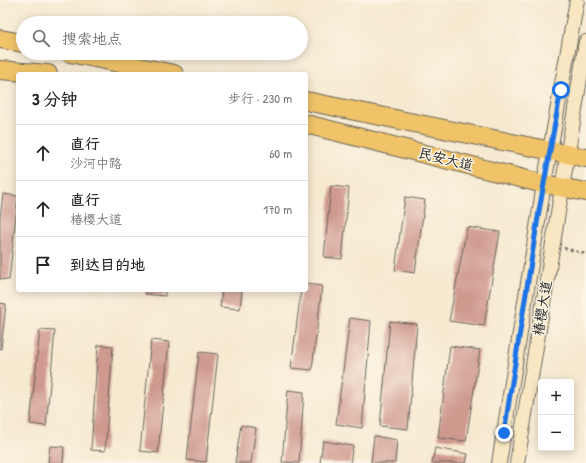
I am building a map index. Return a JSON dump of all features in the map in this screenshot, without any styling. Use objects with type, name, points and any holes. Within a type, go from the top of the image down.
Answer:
[{"type":"highway","points":[[0,39],[16,42]]},
{"type":"highway","points":[[105,60],[164,72]]},
{"type":"highway","points":[[0,70],[24,72]]},
{"type":"highway","name":"民安大道","points":[[308,101],[586,158]]},
{"type":"highway","name":"民安大道","points":[[308,125],[544,184],[586,192]]},
{"type":"main road","points":[[559,152],[577,0]]},
{"type":"main road","points":[[559,152],[586,42]]},
{"type":"main road","name":"椿樱大道","points":[[499,463],[544,184],[559,152]]},
{"type":"main road","name":"椿樱大道","points":[[517,463],[561,187],[559,152]]},
{"type":"building","points":[[331,186],[349,188],[342,259],[324,257]]},
{"type":"building","points":[[3,194],[16,196],[16,215],[9,280],[0,279],[0,218]]},
{"type":"building","points":[[405,197],[425,200],[415,273],[395,270]]},
{"type":"building","points":[[467,227],[500,232],[484,326],[449,321]]},
{"type":"building","points":[[308,284],[322,286],[312,370],[291,368],[301,292],[308,292]]},
{"type":"building","points":[[146,292],[165,292],[165,296],[145,294]]},
{"type":"building","points":[[222,292],[242,292],[240,309],[220,307]]},
{"type":"building","points":[[0,303],[6,304],[1,349],[0,349]]},
{"type":"building","points":[[350,318],[371,321],[362,428],[336,424]]},
{"type":"building","points":[[390,321],[417,324],[408,429],[380,426]]},
{"type":"building","points":[[40,330],[55,331],[46,426],[30,424]]},
{"type":"building","points":[[151,340],[169,342],[158,453],[140,451]]},
{"type":"building","points":[[98,345],[113,346],[105,451],[91,450]]},
{"type":"building","points":[[450,346],[480,350],[466,441],[438,438]]},
{"type":"building","points":[[199,352],[218,354],[206,462],[187,460]]},
{"type":"building","points":[[288,390],[304,392],[299,463],[282,462]]},
{"type":"building","points":[[241,425],[256,428],[251,463],[235,463]]},
{"type":"building","points":[[374,436],[397,440],[395,463],[371,463]]},
{"type":"building","points":[[323,441],[353,446],[350,463],[320,463]]},
{"type":"building","points":[[50,446],[64,447],[63,463],[48,463]]},
{"type":"building","points":[[435,448],[468,454],[466,463],[432,463]]},
{"type":"route","points":[[504,433],[539,211],[561,90]]}]
